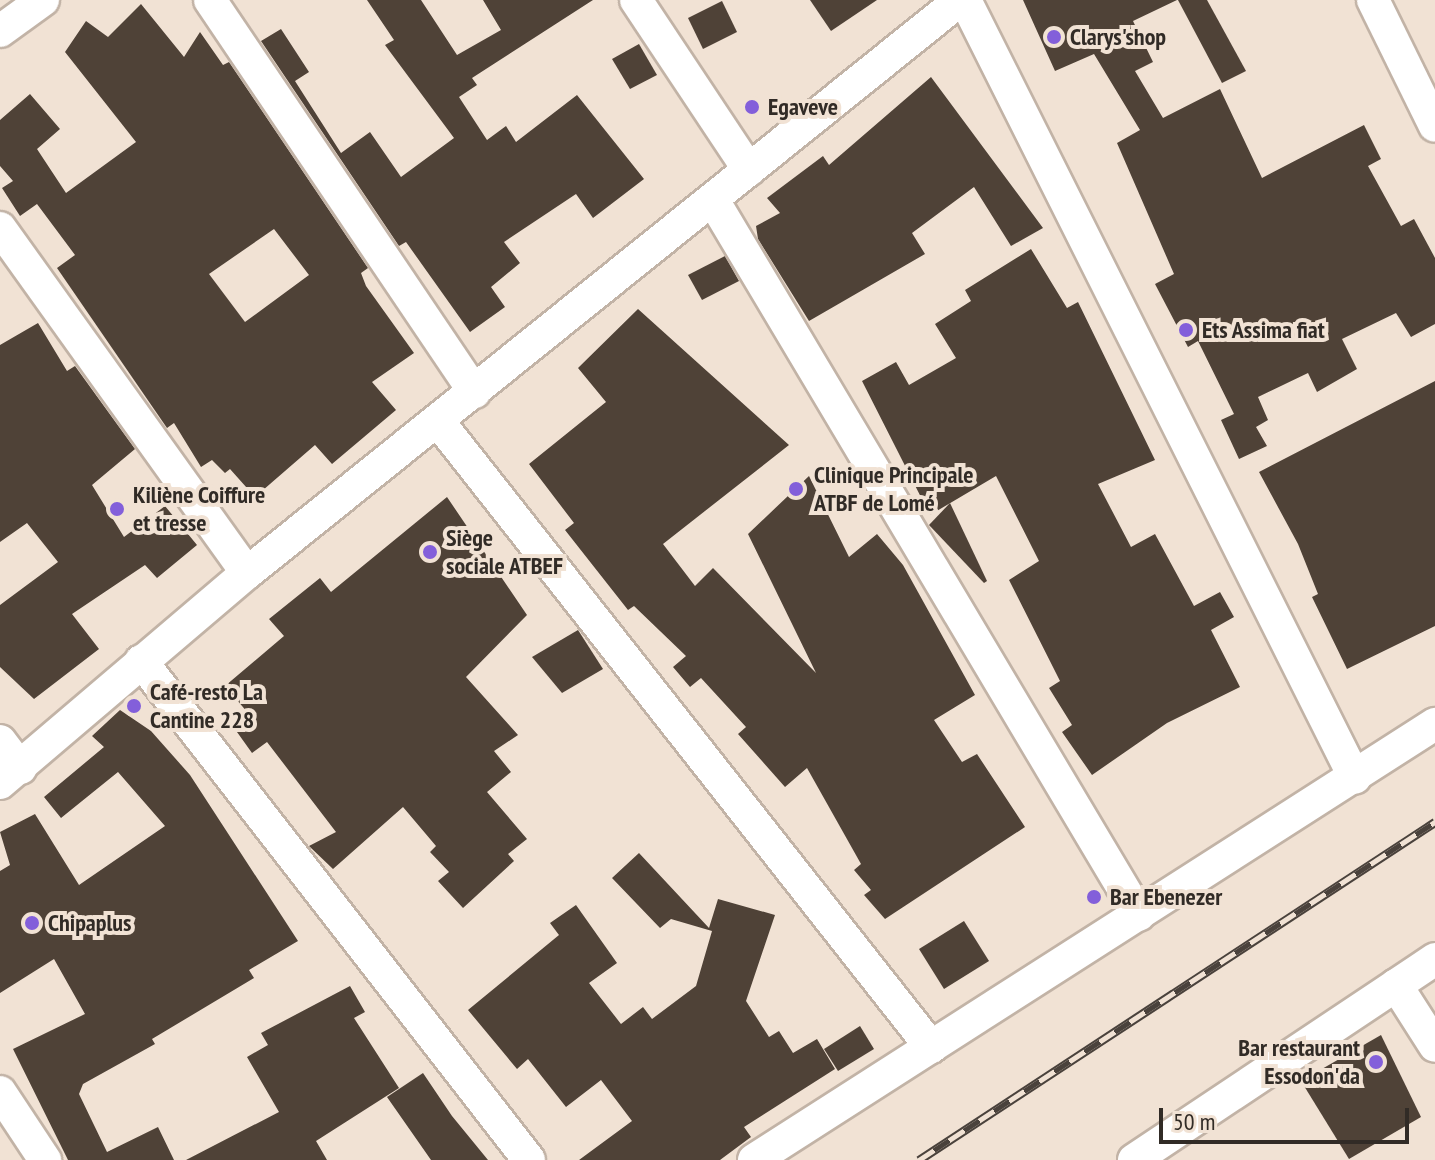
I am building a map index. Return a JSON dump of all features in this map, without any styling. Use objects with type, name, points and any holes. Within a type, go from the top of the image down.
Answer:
[{"type":"street","points":[[0,31],[43,0]]},
{"type":"street","points":[[210,0],[474,392]]},
{"type":"street","points":[[636,0],[749,170]]},
{"type":"street","points":[[0,741],[10,775],[247,573],[963,0],[1355,778]]},
{"type":"street","points":[[1373,0],[1435,126]]},
{"type":"street","points":[[713,200],[1139,915]]},
{"type":"street","points":[[0,228],[247,573]]},
{"type":"street","points":[[438,421],[931,1047]]},
{"type":"street","points":[[141,661],[529,1160]]},
{"type":"street","points":[[754,1160],[1435,724]]},
{"type":"street","points":[[1134,1160],[1435,959]]},
{"type":"street","points":[[1396,985],[1435,1046]]},
{"type":"street","points":[[0,1092],[45,1160]]},
{"type":"building","points":[[367,0],[421,0],[457,55],[501,30],[483,0],[593,0],[472,78],[477,85],[459,97],[487,140],[506,126],[516,142],[577,95],[644,179],[593,218],[576,194],[504,242],[520,263],[491,287],[505,307],[470,332],[406,242],[399,246],[261,41],[281,29],[309,72],[295,81],[341,153],[370,132],[401,177],[454,138],[385,45],[394,40]]},
{"type":"building","points":[[810,0],[877,0],[831,31]]},
{"type":"building","points":[[1023,0],[1177,0],[1133,21],[1153,62],[1135,71],[1163,118],[1220,89],[1262,178],[1364,125],[1381,159],[1368,166],[1401,226],[1414,219],[1435,258],[1435,324],[1411,337],[1396,313],[1342,339],[1357,369],[1317,392],[1308,373],[1258,397],[1268,420],[1256,427],[1267,446],[1239,459],[1221,420],[1234,414],[1198,341],[1188,347],[1155,284],[1174,274],[1117,143],[1140,130],[1094,54],[1055,71]]},
{"type":"building","points":[[1178,0],[1207,0],[1246,71],[1222,83]]},
{"type":"building","points":[[722,1],[737,32],[703,49],[688,18]]},
{"type":"building","points":[[141,4],[184,57],[200,32],[223,65],[229,62],[368,268],[361,273],[366,286],[414,353],[372,382],[396,410],[332,464],[315,445],[255,497],[230,469],[225,473],[212,460],[201,467],[174,423],[167,428],[57,268],[75,255],[37,204],[20,216],[2,188],[13,181],[0,166],[0,120],[30,94],[60,129],[37,149],[66,193],[136,142],[65,52],[86,21],[108,37]],"holes":[[[274,229],[309,275],[245,322],[209,274]]]},
{"type":"building","points":[[639,44],[657,75],[630,89],[612,59]]},
{"type":"building","points":[[931,77],[1043,228],[1011,246],[974,187],[912,233],[925,254],[809,321],[758,239],[756,226],[780,213],[767,198],[823,156],[829,165]]},
{"type":"building","points":[[1031,249],[1067,308],[1078,302],[1155,460],[1098,484],[1131,547],[1155,534],[1194,606],[1220,592],[1234,617],[1211,630],[1240,687],[1167,723],[1092,775],[1062,732],[1072,725],[1049,688],[1060,681],[1009,580],[1039,561],[996,476],[930,515],[862,381],[896,362],[909,385],[956,358],[935,324],[971,301],[965,290]]},
{"type":"building","points":[[725,256],[739,281],[702,300],[688,275]]},
{"type":"building","points":[[638,309],[789,445],[663,544],[695,586],[713,568],[816,673],[748,534],[809,476],[849,557],[877,534],[903,565],[975,695],[934,720],[962,762],[977,754],[1025,827],[885,919],[864,895],[871,890],[854,870],[861,864],[807,768],[785,787],[738,734],[746,727],[701,678],[690,687],[673,667],[686,656],[634,606],[628,610],[565,530],[574,523],[529,464],[606,402],[578,368]]},
{"type":"building","points":[[38,323],[67,371],[75,366],[135,449],[92,485],[124,537],[165,506],[197,545],[157,578],[145,565],[72,614],[99,649],[34,699],[0,667],[0,605],[58,562],[27,523],[0,542],[0,345]]},
{"type":"building","points":[[1435,381],[1435,626],[1347,669],[1312,597],[1318,594],[1298,544],[1259,472]]},
{"type":"building","points":[[447,497],[527,615],[466,677],[518,735],[494,751],[511,772],[487,792],[527,839],[508,854],[514,861],[463,908],[438,881],[449,872],[430,852],[436,846],[403,807],[333,869],[309,846],[336,832],[267,742],[252,753],[232,725],[248,713],[225,686],[284,636],[269,619],[320,578],[331,592]]},
{"type":"building","points":[[950,503],[987,581],[984,583],[929,525]]},
{"type":"building","points":[[578,630],[603,669],[562,693],[532,657]]},
{"type":"building","points":[[120,710],[151,731],[190,775],[298,941],[249,970],[254,978],[152,1039],[155,1044],[83,1084],[79,1094],[107,1152],[158,1127],[174,1160],[68,1160],[13,1049],[85,1014],[54,959],[0,993],[0,871],[10,865],[0,832],[35,814],[79,885],[165,826],[118,772],[61,818],[44,797],[104,747],[92,736]]},
{"type":"building","points":[[639,853],[709,928],[718,899],[775,915],[746,1001],[769,1037],[779,1031],[793,1053],[817,1039],[835,1069],[744,1127],[751,1137],[720,1160],[579,1160],[632,1121],[601,1080],[566,1107],[528,1059],[517,1069],[468,1010],[559,935],[550,923],[576,905],[617,963],[589,983],[621,1024],[643,1007],[652,1019],[696,986],[712,931],[671,919],[660,928],[612,878]]},
{"type":"building","points":[[964,921],[989,961],[944,989],[919,949]]},
{"type":"building","points":[[350,986],[365,1012],[354,1018],[399,1088],[316,1141],[327,1160],[186,1160],[279,1112],[247,1057],[268,1045],[261,1033]]},
{"type":"building","points":[[860,1026],[874,1049],[838,1071],[824,1049]]},
{"type":"building","points":[[1381,1035],[1421,1117],[1349,1159],[1301,1081]]},
{"type":"building","points":[[423,1073],[452,1116],[488,1160],[431,1160],[387,1097]]},
{"type":"railway","points":[[919,1160],[1435,822]]},
{"type":"place","name":"Clarys'shop","points":[[1054,37]]},
{"type":"place","name":"Egaveve","points":[[752,107]]},
{"type":"place","name":"Ets Assima fiat","points":[[1186,330]]},
{"type":"place","name":"Clinique Principale ATBF de Lomé","points":[[796,489]]},
{"type":"place","name":"Kiliène Coiffure et tresse","points":[[117,509]]},
{"type":"place","name":"Siège sociale ATBEF","points":[[430,552]]},
{"type":"place","name":"Café-resto La Cantine 228","points":[[134,706]]},
{"type":"place","name":"Bar Ebenezer","points":[[1094,897]]},
{"type":"place","name":"Chipaplus","points":[[32,923]]},
{"type":"place","name":"Bar restaurant Essodon'da","points":[[1376,1062]]}]
